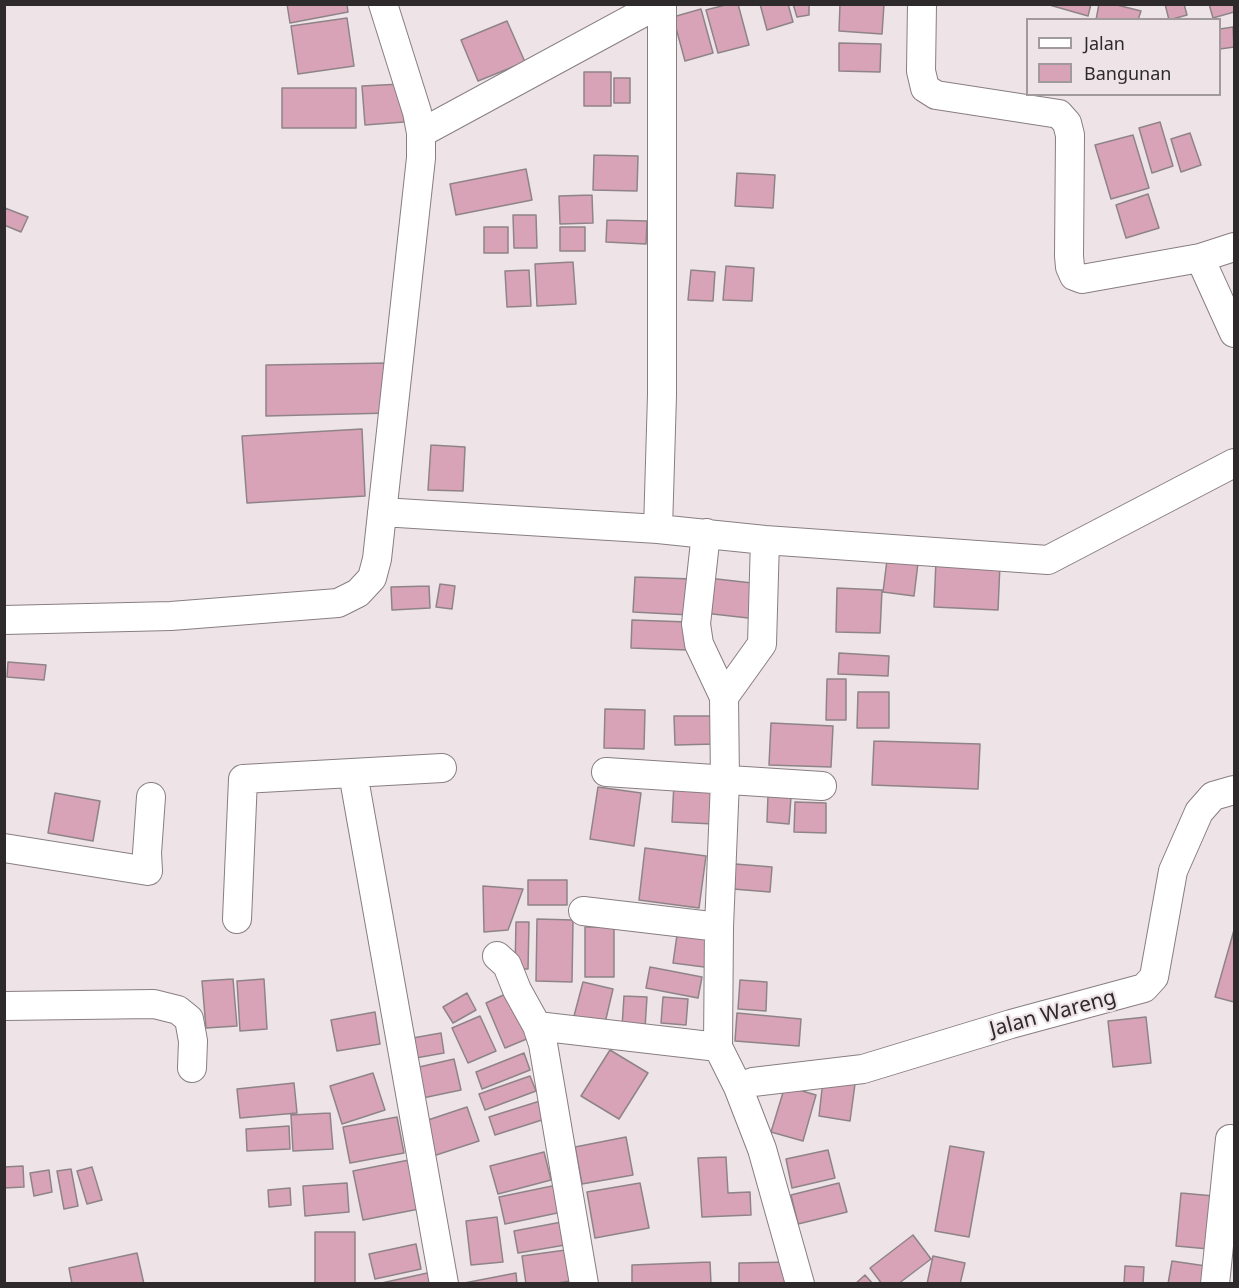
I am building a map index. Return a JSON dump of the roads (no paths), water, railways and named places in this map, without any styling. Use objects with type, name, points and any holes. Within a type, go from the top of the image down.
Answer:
[{"type":"street","points":[[4,620],[171,616],[338,603],[358,593],[372,578],[377,559],[420,170],[421,133],[417,112],[383,4]]},
{"type":"street","points":[[421,133],[661,4],[662,395],[658,530]]},
{"type":"street","points":[[922,4],[921,71],[925,88],[936,94],[1059,114],[1067,123],[1070,135],[1069,256],[1074,276],[1082,279],[1200,258],[1234,247]]},
{"type":"street","points":[[1200,258],[1234,333]]},
{"type":"street","points":[[382,512],[706,533],[765,540],[1048,560],[1234,463]]},
{"type":"street","points":[[706,533],[696,624],[699,644],[724,697],[725,781],[718,927],[718,1047],[738,1087],[762,1149],[800,1284]]},
{"type":"street","points":[[724,697],[762,644],[765,540]]},
{"type":"street","points":[[237,919],[243,779],[442,768]]},
{"type":"street","points":[[606,772],[822,786]]},
{"type":"street","points":[[353,773],[444,1284]]},
{"type":"street","name":"Jalan Wareng","points":[[738,1087],[753,1082],[863,1069],[1011,1024],[1144,988],[1154,977],[1173,871],[1199,812],[1212,796],[1234,790]]},
{"type":"street","points":[[4,848],[148,871],[151,797]]},
{"type":"street","points":[[583,911],[718,927]]},
{"type":"street","points":[[497,956],[507,965],[517,990],[537,1026],[543,1044],[585,1284]]},
{"type":"street","points":[[4,1006],[154,1004],[178,1010],[189,1019],[193,1041],[192,1068]]},
{"type":"street","points":[[537,1026],[718,1047]]},
{"type":"street","points":[[1215,1284],[1226,1252],[1230,1139]]}]
